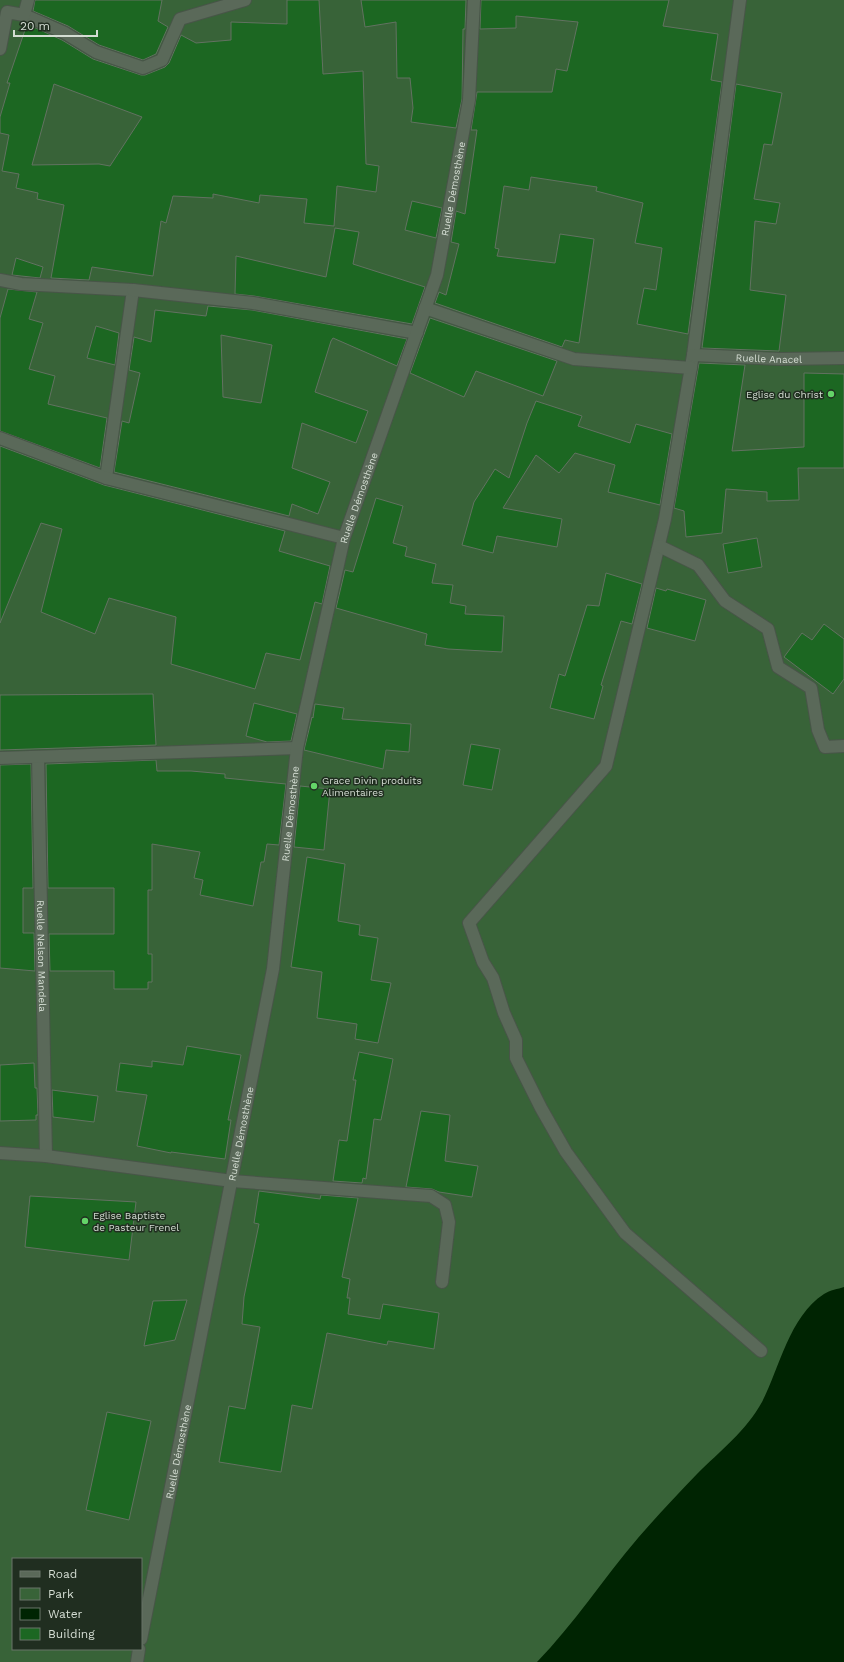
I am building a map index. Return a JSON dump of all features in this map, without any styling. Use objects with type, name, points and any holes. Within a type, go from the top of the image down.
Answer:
[{"type":"street","points":[[24,15],[28,0]]},
{"type":"street","points":[[0,49],[4,12],[24,15],[65,33],[96,52],[143,68],[162,60],[180,19],[245,0]]},
{"type":"street","name":"Ruelle Démosthène","points":[[142,1634],[273,969],[297,748],[344,538],[437,275],[469,100],[474,0]]},
{"type":"street","points":[[740,0],[693,355],[665,519],[606,766],[469,923],[483,962],[493,978],[504,1013],[516,1040],[516,1058],[541,1108],[566,1152],[625,1233],[761,1351]]},
{"type":"street","points":[[0,280],[21,284],[133,290],[253,303],[416,334]]},
{"type":"street","points":[[106,478],[133,290]]},
{"type":"street","points":[[425,308],[574,359],[691,368]]},
{"type":"street","name":"Ruelle Anacel","points":[[693,355],[781,359],[844,358]]},
{"type":"street","points":[[0,438],[106,478],[344,538]]},
{"type":"street","points":[[659,546],[698,565],[725,601],[768,629],[778,666],[812,688],[818,730],[825,747],[844,746]]},
{"type":"street","points":[[0,758],[297,748]]},
{"type":"street","name":"Ruelle Nelson Mandela","points":[[38,757],[46,1156]]},
{"type":"street","points":[[0,1153],[46,1156],[232,1181],[431,1196],[444,1205],[449,1222],[442,1282]]},
{"type":"street","points":[[136,1662],[139,1650]]},
{"type":"green space","points":[[0,0],[844,0],[844,1662],[0,1662]]},
{"type":"water","points":[[844,1287],[844,1662],[537,1662],[576,1617],[645,1530],[697,1474],[732,1440],[756,1412],[762,1402],[794,1329],[802,1316],[812,1304],[824,1294]]},
{"type":"building","points":[[35,0],[162,0],[158,21],[168,27],[156,54],[143,60],[99,45],[68,26],[33,11]]},
{"type":"building","points":[[287,0],[319,0],[323,74],[363,71],[366,164],[379,166],[376,192],[337,186],[334,226],[304,223],[307,199],[260,195],[259,203],[213,194],[213,198],[173,196],[166,223],[161,221],[153,276],[92,267],[89,280],[51,278],[64,205],[37,199],[38,193],[16,188],[19,174],[2,171],[9,135],[0,133],[0,117],[10,83],[7,83],[27,24],[62,40],[93,59],[145,75],[165,67],[169,63],[181,35],[196,43],[231,40],[231,22],[287,24]],"holes":[[[54,84],[142,117],[110,166],[99,164],[32,165]]]},
{"type":"building","points":[[361,0],[466,0],[465,29],[463,29],[462,99],[456,128],[411,122],[413,108],[410,78],[397,78],[396,22],[365,27]]},
{"type":"building","points":[[481,0],[669,0],[663,26],[718,34],[711,80],[722,82],[688,334],[637,324],[644,288],[656,290],[662,248],[635,243],[643,203],[596,191],[597,187],[531,177],[529,190],[504,186],[495,248],[499,249],[497,256],[555,263],[560,234],[594,239],[579,343],[565,340],[562,347],[435,303],[439,292],[446,295],[459,244],[451,242],[456,211],[465,214],[477,130],[471,130],[477,92],[552,92],[556,69],[567,71],[578,22],[516,16],[516,28],[480,29]]},
{"type":"building","points":[[736,84],[782,93],[772,145],[764,144],[754,199],[780,203],[776,224],[755,221],[750,290],[786,295],[779,351],[702,348]]},
{"type":"building","points":[[412,201],[442,208],[436,238],[405,230]]},
{"type":"building","points":[[335,228],[359,232],[353,264],[425,287],[412,324],[254,296],[235,294],[236,256],[326,277]]},
{"type":"building","points":[[16,258],[43,267],[40,278],[12,275]]},
{"type":"building","points":[[8,289],[37,292],[29,319],[43,323],[29,369],[55,376],[48,404],[107,418],[100,468],[0,431],[0,318]]},
{"type":"building","points":[[208,306],[252,310],[407,339],[397,366],[333,338],[331,341],[315,392],[368,411],[356,443],[302,423],[292,468],[330,482],[318,514],[292,504],[289,516],[114,472],[122,421],[129,423],[140,373],[129,370],[134,337],[151,342],[155,310],[206,316]],"holes":[[[221,335],[272,345],[261,403],[223,397]]]},
{"type":"building","points":[[430,318],[557,361],[543,396],[476,371],[464,397],[410,373]]},
{"type":"building","points":[[96,326],[119,333],[115,365],[87,358]]},
{"type":"building","points":[[699,363],[745,365],[732,451],[804,447],[804,373],[844,374],[844,468],[798,468],[799,500],[767,501],[767,492],[726,489],[722,533],[686,537],[684,511],[674,508]]},
{"type":"building","points":[[536,401],[582,416],[578,426],[630,443],[636,424],[672,434],[660,505],[608,492],[615,465],[575,453],[559,473],[536,455],[503,508],[562,519],[557,547],[497,536],[493,553],[462,545],[474,502],[495,469],[509,478],[527,423]]},
{"type":"building","points":[[0,446],[104,485],[285,531],[279,551],[330,566],[322,604],[315,602],[300,660],[266,653],[255,689],[171,664],[176,617],[109,598],[95,634],[41,612],[62,529],[41,523],[0,623]]},
{"type":"building","points":[[376,498],[403,506],[393,543],[407,547],[405,556],[436,564],[432,583],[453,585],[450,603],[466,606],[465,614],[504,616],[502,652],[448,649],[425,645],[427,634],[336,608],[345,570],[353,572]]},
{"type":"building","points":[[757,538],[762,567],[728,573],[723,544]]},
{"type":"building","points":[[606,573],[642,584],[632,624],[621,621],[601,685],[603,686],[594,719],[550,708],[559,674],[565,676],[587,605],[599,606]]},
{"type":"building","points":[[656,588],[666,591],[667,589],[706,600],[695,641],[647,628]]},
{"type":"building","points":[[824,624],[844,639],[844,679],[833,694],[784,657],[802,633],[812,640]]},
{"type":"building","points":[[153,694],[156,745],[0,750],[0,695]]},
{"type":"building","points":[[254,703],[297,714],[291,741],[267,742],[246,736]]},
{"type":"building","points":[[315,704],[344,708],[342,719],[411,724],[409,752],[386,750],[383,769],[304,750],[312,717],[313,718]]},
{"type":"building","points":[[471,744],[500,749],[492,790],[463,785]]},
{"type":"building","points":[[156,760],[157,771],[191,771],[225,774],[225,778],[286,784],[279,845],[267,844],[264,862],[261,862],[253,906],[200,895],[203,880],[194,878],[200,852],[152,844],[152,890],[148,890],[148,954],[152,954],[152,982],[148,982],[148,989],[114,989],[114,971],[50,971],[49,934],[114,934],[114,888],[48,888],[46,764]]},
{"type":"building","points":[[31,764],[33,888],[23,888],[23,933],[34,933],[35,971],[0,968],[0,765]]},
{"type":"building","points":[[300,786],[330,789],[324,850],[294,847]]},
{"type":"building","points":[[307,857],[345,864],[338,921],[360,925],[359,935],[378,938],[371,980],[391,983],[378,1043],[355,1039],[357,1024],[317,1018],[322,972],[291,967]]},
{"type":"building","points":[[187,1046],[241,1055],[228,1120],[231,1120],[225,1159],[171,1153],[137,1146],[147,1095],[116,1091],[120,1063],[152,1067],[152,1061],[183,1065]]},
{"type":"building","points":[[359,1052],[393,1059],[381,1120],[374,1119],[366,1179],[363,1178],[362,1183],[333,1181],[339,1140],[347,1141],[356,1080],[353,1080]]},
{"type":"building","points":[[34,1063],[38,1115],[36,1115],[36,1120],[0,1121],[0,1065]]},
{"type":"building","points":[[52,1090],[98,1096],[94,1122],[53,1117]]},
{"type":"building","points":[[421,1111],[450,1115],[445,1161],[478,1166],[472,1197],[439,1192],[432,1189],[406,1187]]},
{"type":"building","points":[[259,1191],[320,1199],[321,1195],[358,1198],[342,1277],[350,1279],[347,1298],[350,1298],[348,1314],[380,1319],[383,1304],[439,1313],[434,1349],[388,1341],[387,1345],[327,1333],[312,1409],[292,1405],[281,1472],[219,1462],[229,1406],[245,1409],[260,1327],[242,1324],[244,1297],[259,1224],[254,1223]]},
{"type":"building","points":[[30,1196],[136,1202],[129,1260],[25,1247]]},
{"type":"building","points":[[187,1300],[175,1340],[144,1346],[153,1301]]},
{"type":"building","points":[[107,1412],[151,1421],[129,1520],[86,1510]]},
{"type":"place","name":"Eglise du Christ","points":[[831,394]]},
{"type":"place","name":"Grace Divin produits Alimentaires","points":[[314,786]]},
{"type":"place","name":"Eglise Baptiste de Pasteur Frenel","points":[[85,1221]]}]
